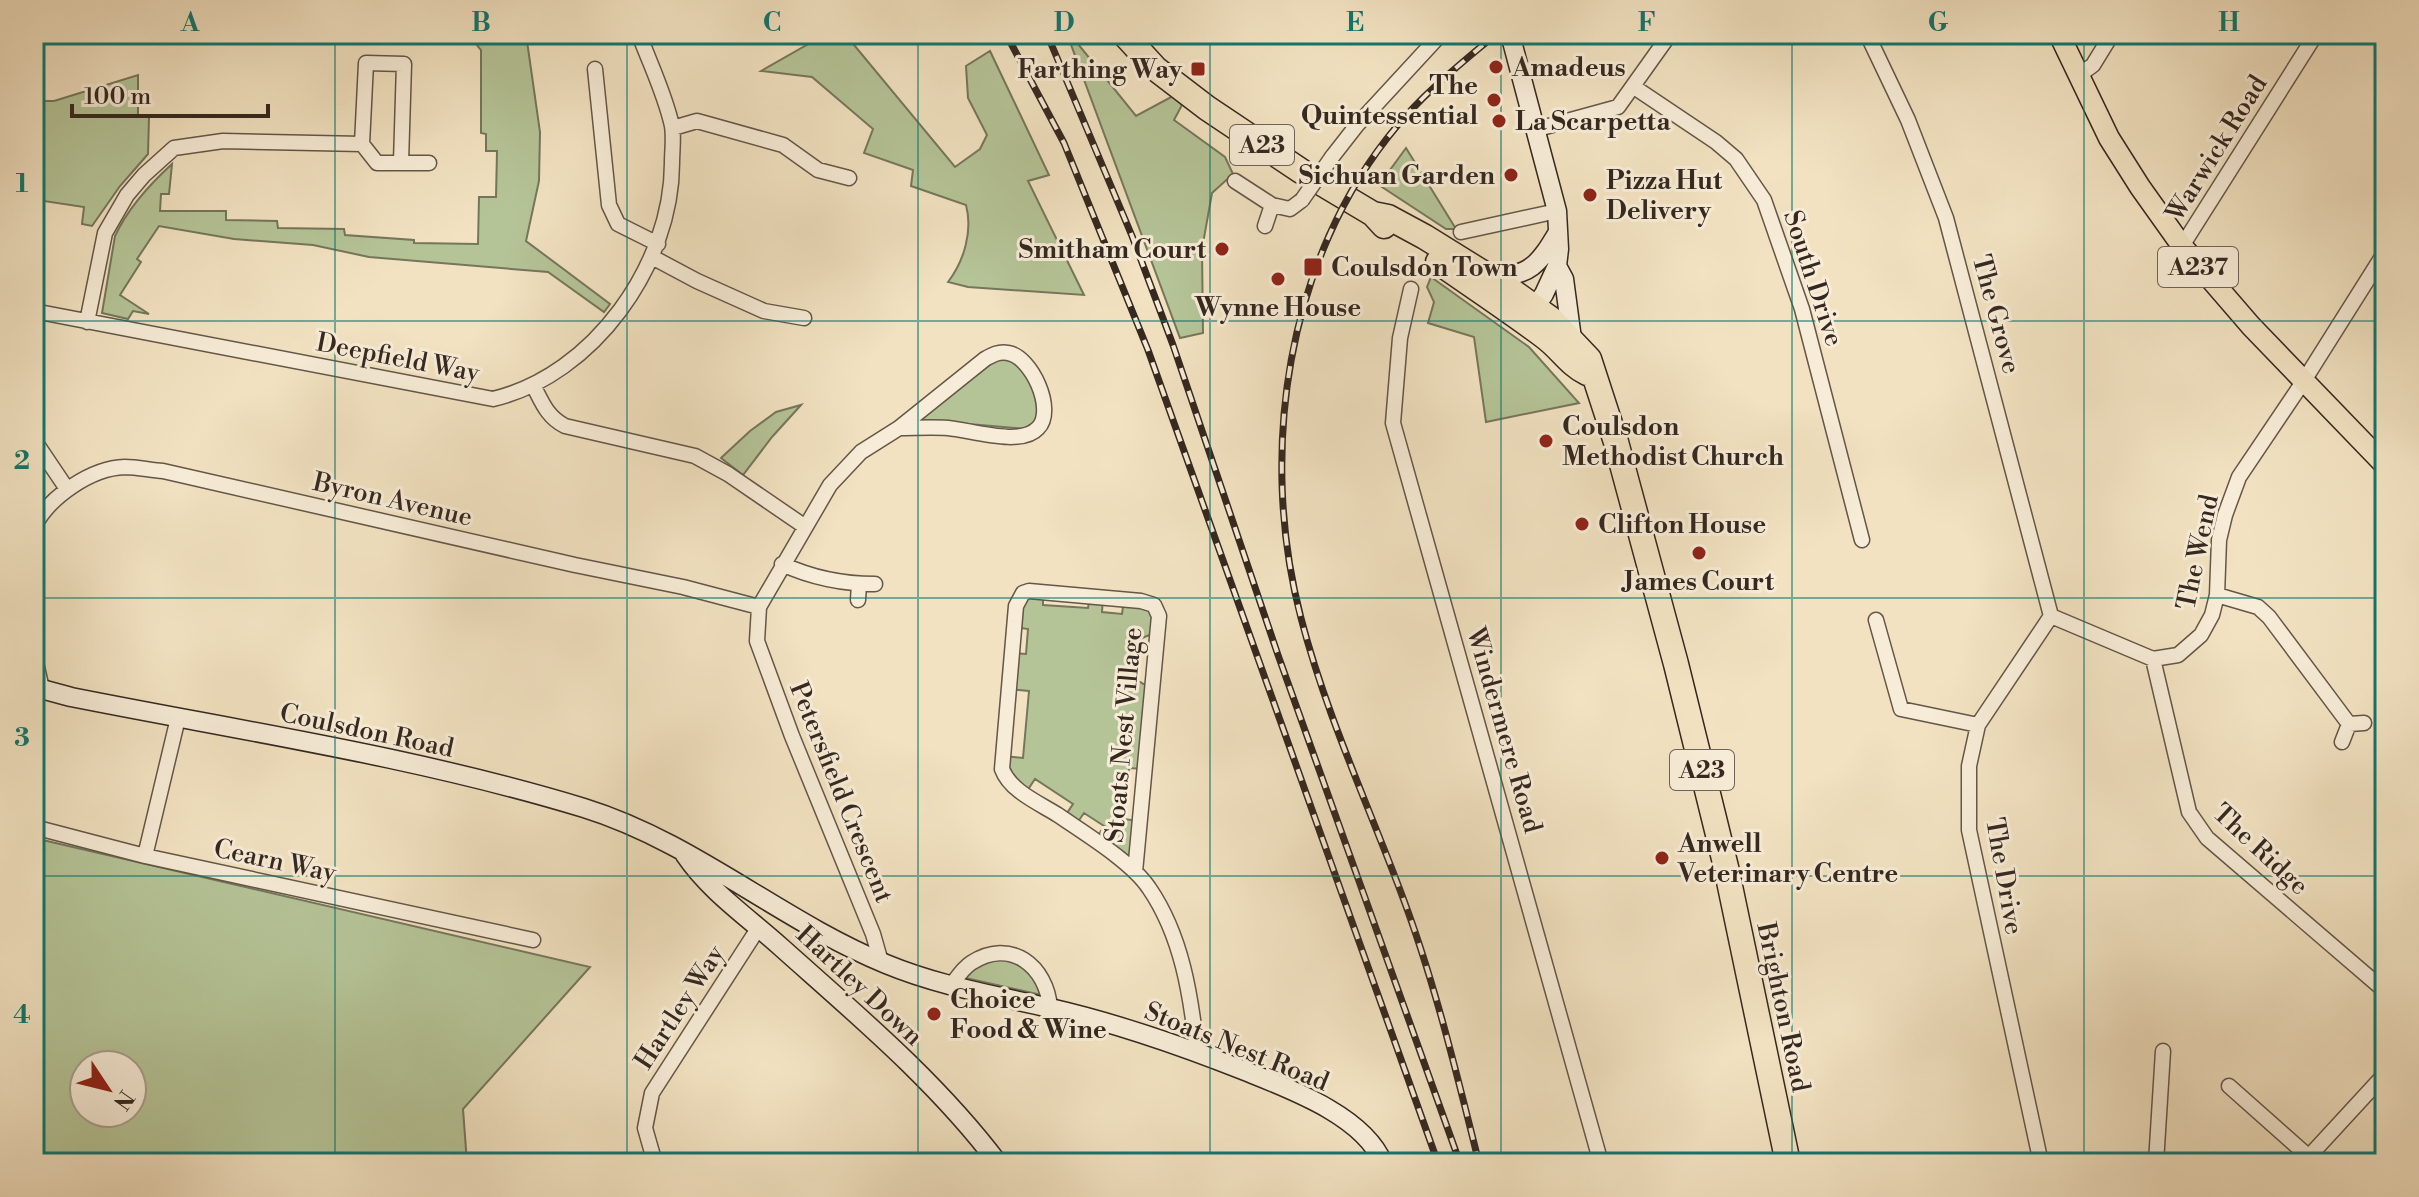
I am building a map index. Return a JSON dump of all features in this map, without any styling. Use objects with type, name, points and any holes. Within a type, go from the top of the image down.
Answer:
[{"type":"highway","name":"A23","points":[[1124,34],[1156,69],[1207,108],[1301,171],[1373,214],[1383,225],[1572,339]]},
{"type":"highway","name":"A23","points":[[1373,214],[1388,217],[1490,277],[1529,314],[1576,368],[1593,376]]},
{"type":"highway","name":"Brighton Road","points":[[1572,339],[1589,359],[1616,442],[1683,693],[1726,867],[1788,1163]]},
{"type":"main road","name":"Brighton Road","points":[[1510,34],[1557,211],[1557,266],[1553,278],[1529,314]]},
{"type":"main road","name":"A237","points":[[2059,34],[2109,138],[2182,246],[2251,326],[2385,465]]},
{"type":"main road","points":[[1490,277],[1521,274],[1533,268],[1558,232]]},
{"type":"main road","name":"Brighton Road","points":[[1557,266],[1564,279],[1572,339]]},
{"type":"main road","name":"Coulsdon Road","points":[[38,688],[367,755],[535,794],[619,821],[682,850]]},
{"type":"main road","name":"Stoats Nest Road","points":[[682,850],[836,940],[881,962],[950,987],[1050,1008],[1197,1052],[1283,1088],[1357,1127],[1378,1150],[1383,1163]]},
{"type":"main road","name":"Hartley Down","points":[[682,850],[718,895],[759,927],[907,1063],[969,1125],[998,1163]]},
{"type":"street","name":"Deepfield Way","points":[[34,311],[493,399],[519,393],[563,366],[592,340],[632,292],[655,251],[666,222],[672,184],[673,128],[639,34]]},
{"type":"street","points":[[1235,181],[1272,205],[1290,209],[1302,200],[1357,125],[1441,34]]},
{"type":"street","points":[[1534,130],[1618,107],[1670,34]]},
{"type":"street","name":"The Grove","points":[[1867,34],[1908,120],[1946,218],[2051,616]]},
{"type":"street","points":[[2078,76],[2093,65],[2112,34]]},
{"type":"street","name":"Warwick Road","points":[[2182,246],[2316,34]]},
{"type":"street","points":[[401,162],[404,64],[366,63],[362,144],[377,163],[429,163]]},
{"type":"street","points":[[595,69],[609,205],[618,224],[697,281],[764,311],[804,318]]},
{"type":"street","name":"South Drive","points":[[1634,87],[1736,159],[1764,200],[1802,309],[1862,540]]},
{"type":"street","points":[[673,128],[697,121],[783,145],[818,170],[849,178]]},
{"type":"street","points":[[87,322],[105,233],[127,195],[174,148],[223,141],[362,144]]},
{"type":"street","points":[[1265,226],[1272,205]]},
{"type":"street","points":[[1461,232],[1557,211]]},
{"type":"street","name":"The Wend","points":[[2153,659],[2178,655],[2201,635],[2212,615],[2217,595],[2219,540],[2239,477],[2385,252]]},
{"type":"street","name":"Windermere Road","points":[[1411,289],[1414,308],[1400,338],[1393,423],[1601,1163]]},
{"type":"street","points":[[759,607],[830,485],[861,452],[899,428],[996,353],[1018,356],[1026,365],[1046,407],[1037,430],[1015,437],[948,428],[899,428]]},
{"type":"street","points":[[533,385],[554,421],[695,456],[728,474],[804,526]]},
{"type":"street","points":[[34,440],[67,489]]},
{"type":"street","name":"Byron Avenue","points":[[34,527],[67,489],[82,479],[122,467],[163,471],[683,587],[759,607]]},
{"type":"street","points":[[782,564],[802,573],[875,584]]},
{"type":"street","points":[[858,600],[859,584]]},
{"type":"street","name":"Stoats Nest Village","points":[[1135,872],[1159,616],[1154,605],[1141,601],[1029,591],[1023,593],[1016,606],[1002,769],[1005,777],[1075,826],[1135,872],[1148,886],[1175,940],[1192,1009],[1197,1052]]},
{"type":"street","points":[[2217,595],[2258,607],[2269,617],[2356,724],[2342,742]]},
{"type":"street","name":"Petersfield Crescent","points":[[759,607],[757,641],[792,736],[873,934],[881,962]]},
{"type":"street","points":[[2051,616],[2153,659]]},
{"type":"street","name":"The Drive","points":[[2041,1163],[1969,830],[1969,766],[1978,725],[2051,616]]},
{"type":"street","points":[[1876,620],[1901,709],[1978,725]]},
{"type":"street","points":[[34,654],[38,688]]},
{"type":"street","name":"The Ridge","points":[[2153,659],[2189,812],[2207,838],[2385,991]]},
{"type":"street","points":[[145,856],[178,718]]},
{"type":"street","name":"Cearn Way","points":[[34,827],[145,856],[533,940]]},
{"type":"street","name":"Hartley Way","points":[[655,1163],[645,1128],[652,1093],[759,927]]},
{"type":"street","points":[[950,987],[973,961],[1002,954],[1019,957],[1034,965],[1044,980],[1050,1008]]},
{"type":"street","points":[[2156,1163],[2163,1051]]},
{"type":"street","points":[[2229,1086],[2306,1160],[2385,1074]]},
{"type":"green space","points":[[468,34],[526,34],[540,132],[539,181],[526,241],[610,304],[604,312],[548,272],[369,257],[313,245],[234,239],[159,226],[137,259],[141,262],[120,295],[149,314],[133,311],[128,319],[102,313],[115,236],[140,197],[172,164],[169,194],[161,194],[160,211],[226,211],[226,220],[277,221],[278,228],[344,229],[345,235],[414,240],[414,243],[478,244],[479,197],[496,197],[497,151],[486,151],[486,134],[481,133],[481,50]]},
{"type":"green space","points":[[802,34],[845,34],[955,167],[980,149],[987,135],[968,98],[966,66],[990,51],[1049,175],[1028,181],[1084,295],[968,287],[948,282],[959,265],[966,245],[966,205],[911,186],[913,170],[864,153],[873,129],[812,77],[761,71],[810,43]]},
{"type":"green space","points":[[1067,34],[1136,116],[1173,96],[1182,105],[1174,120],[1225,157],[1233,174],[1212,193],[1202,249],[1203,333],[1180,338]]},
{"type":"green space","points":[[138,75],[138,116],[149,117],[148,154],[120,186],[92,226],[82,224],[84,207],[37,200],[38,192],[34,191],[34,101],[54,101]]},
{"type":"green space","points":[[1406,148],[1456,229],[1446,229],[1379,185]]},
{"type":"green space","points":[[1431,277],[1529,347],[1579,403],[1486,422],[1474,337],[1428,323],[1434,302],[1427,287]]},
{"type":"green space","points":[[1004,358],[1017,364],[1032,383],[1039,407],[1035,425],[1027,429],[922,420],[922,416],[995,361]]},
{"type":"green space","points":[[801,405],[743,475],[721,458],[776,412]]},
{"type":"green space","points":[[1043,592],[1043,605],[1088,608],[1090,595],[1103,597],[1102,612],[1122,614],[1124,599],[1154,605],[1157,632],[1142,638],[1138,681],[1151,688],[1143,769],[1129,768],[1124,819],[1139,821],[1135,872],[1095,841],[1104,826],[1084,813],[1075,826],[1063,819],[1073,804],[1035,779],[1025,794],[1011,784],[1004,756],[1023,758],[1029,691],[1010,689],[1012,653],[1026,654],[1028,629],[1014,627],[1019,598]]},
{"type":"green space","points":[[34,838],[590,967],[463,1109],[467,1163],[34,1163]]},
{"type":"green space","points":[[999,957],[1025,963],[1046,996],[961,977],[968,969]]},
{"type":"railway","points":[[1006,34],[1064,143],[1148,350],[1438,1163]]},
{"type":"railway","points":[[1047,34],[1132,236],[1173,345],[1278,655],[1460,1163]]},
{"type":"railway","points":[[1479,1163],[1444,1025],[1423,957],[1311,653],[1288,555],[1282,490],[1283,425],[1291,360],[1307,296],[1329,236],[1359,178],[1397,126],[1445,78],[1496,34]]},
{"type":"place","name":"Amadeus","points":[[1496,67]]},
{"type":"place","name":"Farthing Way","points":[[1198,69]]},
{"type":"place","name":"The Quintessential","points":[[1494,100]]},
{"type":"place","name":"La Scarpetta","points":[[1499,121]]},
{"type":"place","name":"Sichuan Garden","points":[[1511,175]]},
{"type":"place","name":"Pizza Hut Delivery","points":[[1590,195]]},
{"type":"place","name":"Smitham Court","points":[[1222,249]]},
{"type":"place","name":"Coulsdon Town","points":[[1313,267]]},
{"type":"place","name":"Wynne House","points":[[1278,279]]},
{"type":"place","name":"Coulsdon Methodist Church","points":[[1546,441]]},
{"type":"place","name":"Clifton House","points":[[1582,524]]},
{"type":"place","name":"James Court","points":[[1699,553]]},
{"type":"place","name":"Anwell Veterinary Centre","points":[[1662,858]]},
{"type":"place","name":"Choice Food & Wine","points":[[934,1014]]}]
